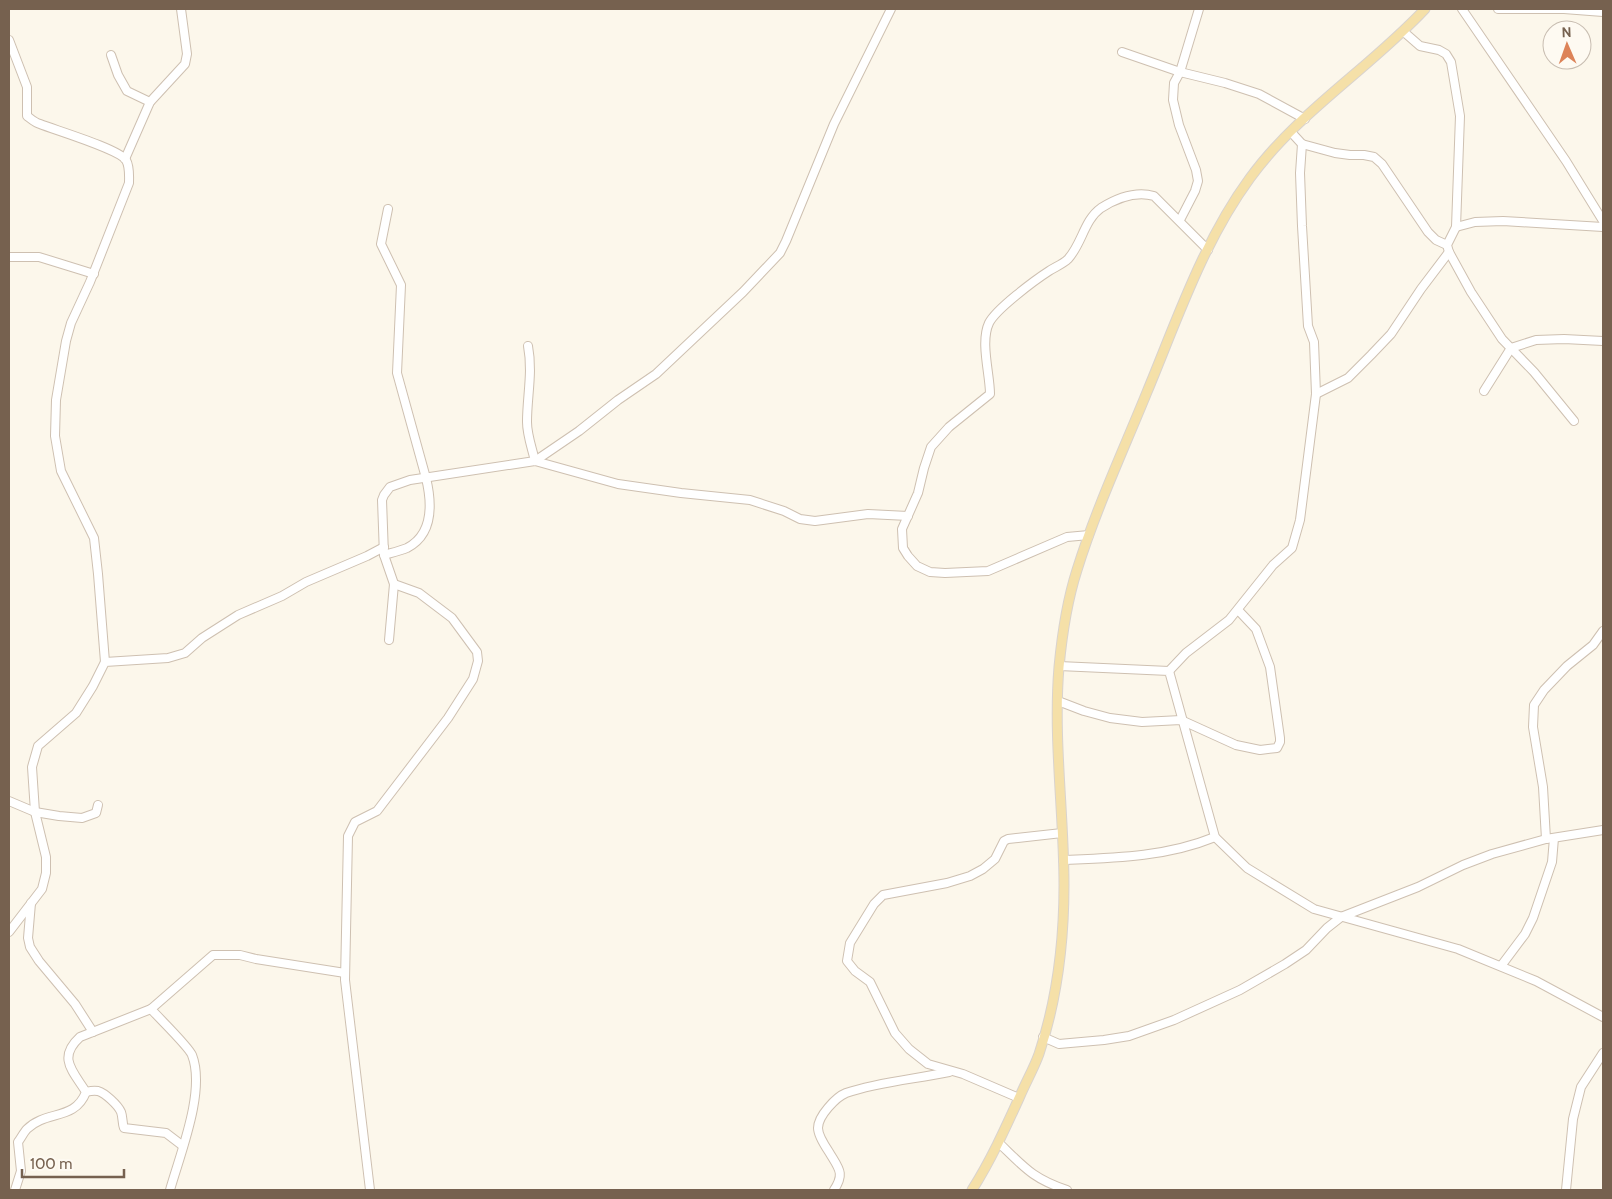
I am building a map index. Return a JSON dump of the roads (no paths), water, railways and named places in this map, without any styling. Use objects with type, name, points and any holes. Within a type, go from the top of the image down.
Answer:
[{"type":"main road","points":[[972,1190],[999,1144],[1020,1098],[1038,1055],[1052,1006],[1062,941],[1063,860],[1058,701],[1059,666],[1064,628],[1076,573],[1089,535],[1190,288],[1224,217],[1250,178],[1280,142],[1404,32],[1425,9]]},
{"type":"street","points":[[125,159],[150,102],[185,64],[187,54],[181,9]]},
{"type":"street","points":[[535,461],[656,374],[743,292],[780,253],[834,124],[891,9]]},
{"type":"street","points":[[1180,220],[1198,181],[1196,170],[1179,125],[1173,100],[1174,83],[1180,72],[1199,9]]},
{"type":"street","points":[[1462,9],[1566,162],[1603,221]]},
{"type":"street","points":[[1498,9],[1564,9],[1603,12]]},
{"type":"street","points":[[1316,394],[1348,378],[1391,334],[1448,248],[1456,227],[1460,116],[1451,62],[1446,54],[1439,50],[1420,46],[1404,32]]},
{"type":"street","points":[[9,40],[27,87],[25,109],[27,116],[38,124],[61,130],[125,159],[129,168],[129,183],[94,274],[71,323],[56,400],[55,436],[61,471],[94,538],[105,662],[76,714],[38,746],[32,767],[35,812],[46,857],[46,873],[42,889],[9,932]]},
{"type":"street","points":[[1122,52],[1180,72],[1225,82],[1259,94],[1305,119]]},
{"type":"street","points":[[111,55],[118,75],[127,91],[150,102]]},
{"type":"street","points":[[1291,132],[1302,144],[1350,156],[1364,155],[1374,157],[1382,164],[1428,232],[1448,248],[1471,292],[1502,339],[1534,372],[1574,421]]},
{"type":"street","points":[[1059,666],[1168,671],[1186,653],[1228,620],[1273,565],[1292,548],[1300,520],[1316,394],[1314,342],[1308,326],[1302,226],[1300,173],[1302,144]]},
{"type":"street","points":[[1089,535],[1067,537],[988,571],[945,574],[930,572],[917,566],[903,548],[902,529],[918,493],[931,447],[949,427],[990,394],[985,345],[990,320],[1048,271],[1068,260],[1080,243],[1091,219],[1099,210],[1112,202],[1132,194],[1145,193],[1154,196],[1208,250]]},
{"type":"street","points":[[105,662],[168,658],[185,653],[202,638],[232,618],[282,596],[306,582],[367,556],[406,548],[416,541],[423,532],[430,514],[429,491],[398,372],[401,285],[381,244],[388,209]]},
{"type":"street","points":[[1456,227],[1475,222],[1503,221],[1603,227]]},
{"type":"street","points":[[9,257],[39,258],[94,274]]},
{"type":"street","points":[[1484,391],[1511,348],[1536,340],[1564,338],[1603,341]]},
{"type":"street","points":[[528,346],[530,359],[527,421],[528,436],[535,461]]},
{"type":"street","points":[[389,640],[394,584],[384,551],[382,500],[390,487],[395,485],[426,478],[535,461],[618,484],[750,500],[784,511],[800,519],[815,521],[868,514],[908,516]]},
{"type":"street","points":[[370,1190],[345,980],[348,836],[355,822],[377,811],[442,726],[473,679],[478,661],[477,652],[452,618],[419,593],[394,584]]},
{"type":"street","points":[[1058,701],[1110,718],[1142,722],[1181,720],[1236,745],[1260,750],[1276,748],[1280,742],[1270,667],[1256,628],[1238,610]]},
{"type":"street","points":[[1502,966],[1525,934],[1533,918],[1552,862],[1543,787],[1533,727],[1534,705],[1544,690],[1593,645],[1603,631]]},
{"type":"street","points":[[1168,671],[1214,837],[1247,868],[1314,909],[1458,949],[1536,980],[1603,1017]]},
{"type":"street","points":[[9,802],[35,812],[82,818],[96,813],[98,804]]},
{"type":"street","points":[[1043,1037],[1058,1044],[1104,1040],[1130,1036],[1174,1020],[1240,990],[1285,964],[1306,950],[1326,928],[1342,917],[1418,887],[1485,857],[1550,839],[1603,830]]},
{"type":"street","points":[[1020,1098],[963,1074],[928,1064],[909,1049],[895,1033],[870,982],[855,971],[847,961],[850,943],[874,904],[883,895],[947,883],[970,876],[983,870],[995,859],[1004,841],[1008,839],[1062,834]]},
{"type":"street","points":[[1063,860],[1121,858],[1173,851],[1214,837]]},
{"type":"street","points":[[31,902],[28,938],[30,947],[39,961],[75,1004],[93,1032]]},
{"type":"street","points":[[86,1092],[68,1064],[68,1052],[72,1044],[80,1037],[151,1009],[213,955],[240,954],[265,961],[345,973]]},
{"type":"street","points":[[151,1009],[192,1054],[197,1079],[192,1115],[170,1190]]},
{"type":"street","points":[[1566,1190],[1573,1120],[1581,1087],[1603,1053]]},
{"type":"street","points":[[834,1190],[840,1180],[840,1174],[818,1128],[823,1112],[844,1094],[951,1071]]},
{"type":"street","points":[[15,1190],[21,1171],[18,1142],[28,1128],[45,1119],[71,1111],[82,1100],[86,1092],[100,1091],[118,1108],[123,1114],[122,1122],[124,1128],[166,1133],[183,1146]]},
{"type":"street","points":[[9,1141],[18,1142]]},
{"type":"street","points":[[999,1144],[1030,1173],[1048,1184],[1067,1190]]}]
